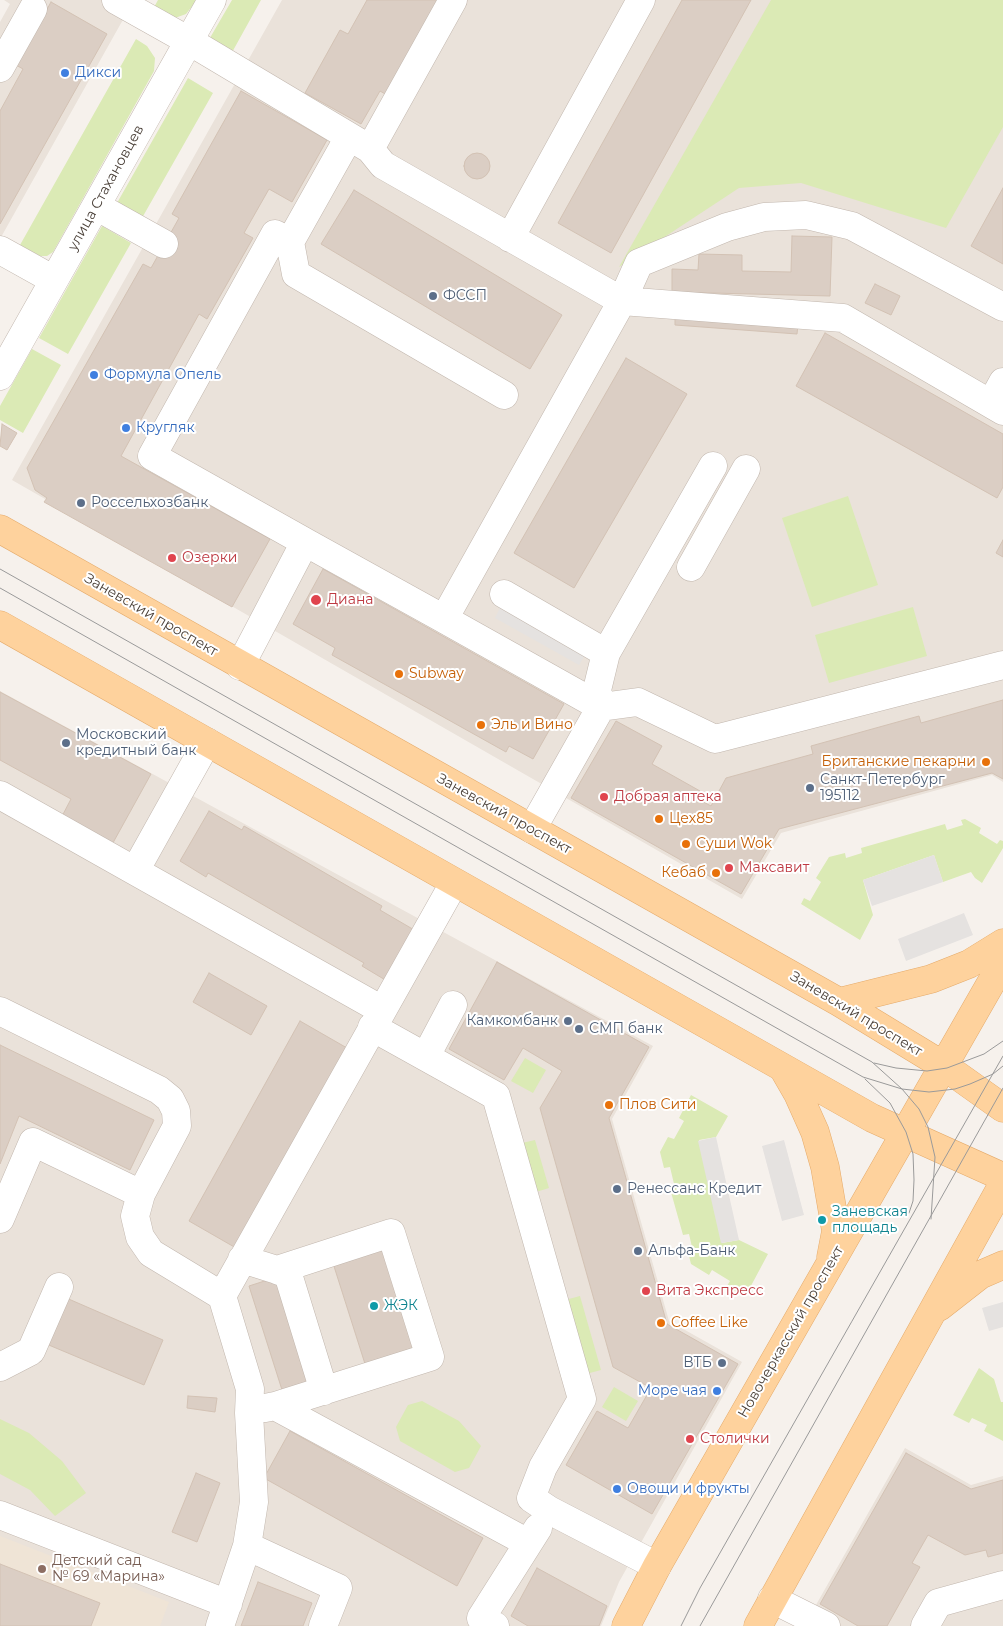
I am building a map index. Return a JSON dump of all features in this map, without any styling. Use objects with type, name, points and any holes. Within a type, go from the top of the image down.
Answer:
[{"type":"main road","name":"Заневский проспект","points":[[0,529],[839,1002],[944,1066],[1003,1108]]},
{"type":"main road","points":[[0,625],[872,1118],[1003,1176]]},
{"type":"main road","points":[[839,1002],[931,979],[969,964],[1003,943]]},
{"type":"main road","name":"Новочеркасский проспект","points":[[626,1626],[657,1566],[1003,962]]},
{"type":"main road","points":[[782,1067],[798,1094],[815,1132],[825,1167],[836,1231],[830,1266]]},
{"type":"main road","points":[[758,1626],[927,1318],[1003,1184]]},
{"type":"main road","points":[[927,1318],[950,1297],[980,1275],[1003,1265]]},
{"type":"street","points":[[116,0],[189,41],[360,143],[383,165],[622,301],[843,318],[999,399]]},
{"type":"street","name":"улица Стахановцев","points":[[0,376],[212,0]]},
{"type":"street","points":[[453,0],[360,143],[290,242],[296,274],[504,395]]},
{"type":"street","points":[[510,238],[640,0]]},
{"type":"street","points":[[0,68],[33,9]]},
{"type":"street","points":[[96,206],[164,244]]},
{"type":"street","points":[[444,619],[622,301],[639,263],[728,227],[764,217],[806,215],[852,226],[1003,307]]},
{"type":"street","points":[[290,242],[275,234],[152,456],[602,707],[638,702],[714,739],[1003,665]]},
{"type":"street","points":[[0,250],[54,280]]},
{"type":"street","points":[[532,829],[602,707],[597,690],[606,653],[713,466]]},
{"type":"street","points":[[691,567],[746,469]]},
{"type":"street","points":[[686,513],[713,529]]},
{"type":"street","points":[[240,666],[305,542]]},
{"type":"street","points":[[504,594],[606,653]]},
{"type":"street","points":[[135,871],[207,742]]},
{"type":"street","points":[[0,795],[135,871],[377,1018],[426,1056],[496,1096],[582,1399],[543,1467],[531,1498],[549,1510],[657,1566]]},
{"type":"street","points":[[222,1296],[454,882]]},
{"type":"street","points":[[426,1056],[453,1005]]},
{"type":"street","points":[[0,1011],[159,1090],[170,1099],[176,1111],[178,1126],[141,1194],[135,1216],[140,1237],[151,1253],[222,1296],[250,1389],[249,1413],[254,1502],[247,1546],[224,1615],[0,1515]]},
{"type":"street","points":[[0,1219],[33,1142],[141,1194]]},
{"type":"street","points":[[249,1413],[430,1357],[391,1233],[277,1270]]},
{"type":"street","points":[[242,1259],[288,1274],[324,1391]]},
{"type":"street","points":[[0,1367],[31,1351],[59,1287]]},
{"type":"street","points":[[275,1406],[528,1543]]},
{"type":"street","points":[[495,1626],[481,1618],[549,1510]]},
{"type":"street","points":[[247,1546],[338,1588],[323,1626]]},
{"type":"street","points":[[925,1626],[938,1603],[1003,1585]]},
{"type":"street","points":[[772,1599],[826,1626]]},
{"type":"shaded area","points":[[4,0],[134,0],[0,239],[0,22],[10,4]]},
{"type":"shaded area","points":[[282,0],[1003,0],[1003,782],[992,775],[781,833],[742,899],[12,480]]},
{"type":"shaded area","points":[[502,604],[587,652],[579,665],[495,618]]},
{"type":"shaded area","points":[[0,691],[653,1046],[612,1119],[669,1321],[742,1362],[619,1582],[601,1626],[0,1626]]},
{"type":"shaded area","points":[[934,855],[943,882],[872,906],[863,880]]},
{"type":"shaded area","points":[[964,913],[973,935],[906,961],[898,939]]},
{"type":"shaded area","points":[[716,1137],[739,1240],[721,1243],[698,1141]]},
{"type":"shaded area","points":[[784,1140],[804,1215],[782,1221],[762,1146]]},
{"type":"shaded area","points":[[1003,1302],[1003,1327],[989,1331],[982,1308]]},
{"type":"shaded area","points":[[905,1448],[971,1485],[1003,1476],[1003,1626],[804,1626]]},
{"type":"shaded area","name":"Детский сад № 69 «Марина»","points":[[0,1536],[169,1602],[160,1626],[0,1626]]},
{"type":"green space","points":[[158,0],[197,0],[186,14],[175,18],[152,11]]},
{"type":"green space","points":[[232,0],[261,0],[230,56],[207,43]]},
{"type":"green space","points":[[771,0],[1003,0],[1003,127],[946,228],[801,183],[739,188],[619,267]]},
{"type":"green space","points":[[136,39],[147,46],[155,58],[154,71],[53,252],[47,256],[40,256],[20,245]]},
{"type":"green space","points":[[188,78],[213,93],[142,218],[117,203]]},
{"type":"green space","points":[[102,226],[131,243],[68,354],[39,338]]},
{"type":"green space","points":[[32,349],[61,365],[23,433],[0,420],[0,406]]},
{"type":"green space","points":[[848,496],[878,585],[812,607],[782,518]]},
{"type":"green space","points":[[913,607],[927,656],[829,683],[815,635]]},
{"type":"green space","points":[[965,819],[981,828],[979,833],[997,844],[1000,840],[1003,841],[1003,848],[982,883],[971,872],[943,882],[934,855],[863,880],[873,915],[860,940],[801,904],[804,898],[810,901],[821,882],[816,878],[829,857],[845,853],[846,858],[862,853],[861,848],[945,824],[947,830],[963,825],[961,820]]},
{"type":"green space","points":[[525,1058],[546,1070],[533,1093],[511,1081]]},
{"type":"green space","points":[[691,1095],[728,1116],[716,1137],[699,1140],[722,1243],[739,1240],[768,1254],[745,1297],[727,1286],[730,1281],[712,1270],[709,1275],[691,1264],[687,1248],[692,1247],[689,1234],[683,1235],[669,1185],[674,1184],[670,1167],[664,1168],[660,1152],[668,1137],[674,1139],[684,1121],[679,1118]]},
{"type":"green space","points":[[535,1140],[549,1188],[536,1192],[522,1143]]},
{"type":"green space","points":[[580,1296],[601,1370],[586,1374],[565,1300]]},
{"type":"green space","points":[[979,1368],[994,1379],[1001,1402],[1003,1402],[1003,1441],[984,1431],[987,1425],[972,1418],[969,1423],[953,1415]]},
{"type":"green space","points":[[614,1387],[638,1401],[626,1421],[602,1407]]},
{"type":"green space","points":[[422,1401],[459,1421],[481,1446],[469,1468],[455,1472],[400,1441],[396,1427],[408,1405]]},
{"type":"green space","points":[[0,1419],[29,1433],[62,1461],[86,1493],[55,1516],[30,1490],[0,1474]]},
{"type":"building","points":[[367,0],[440,0],[387,95],[380,91],[361,124],[305,93],[340,30],[348,34]]},
{"type":"building","points":[[682,0],[751,0],[611,253],[558,223]]},
{"type":"building","points":[[51,2],[107,34],[0,224],[0,111],[23,69],[16,65]]},
{"type":"building","points":[[241,91],[327,140],[292,202],[269,189],[244,233],[253,238],[207,319],[199,314],[121,456],[270,539],[232,607],[44,502],[47,498],[35,490],[27,468],[143,264],[151,268],[179,218],[172,214]]},
{"type":"building","points":[[477,153],[486,157],[490,166],[486,175],[477,179],[468,175],[464,166],[468,157]]},
{"type":"building","points":[[1003,188],[1003,264],[971,246]]},
{"type":"building","points":[[354,190],[562,315],[530,369],[321,244]]},
{"type":"building","points":[[792,236],[832,237],[830,296],[672,292],[672,269],[698,270],[699,254],[742,255],[742,271],[791,272]]},
{"type":"building","points":[[875,284],[900,296],[891,315],[865,303]]},
{"type":"building","points":[[675,315],[798,324],[797,334],[675,325]]},
{"type":"building","points":[[825,333],[1003,434],[1003,487],[997,498],[796,386]]},
{"type":"building","points":[[626,358],[687,394],[574,588],[514,553]]},
{"type":"building","points":[[2,424],[17,433],[7,450],[0,446]]},
{"type":"building","points":[[1003,540],[1003,557],[996,553]]},
{"type":"building","points":[[323,569],[564,704],[533,759],[509,746],[506,752],[332,655],[335,648],[293,624]]},
{"type":"building","points":[[0,692],[151,774],[109,850],[59,822],[71,799],[0,760]]},
{"type":"building","points":[[1003,700],[1003,779],[992,773],[779,829],[741,894],[571,798],[616,721],[662,746],[652,764],[700,791],[696,798],[711,806],[726,778],[813,754],[811,746],[919,716],[921,723]]},
{"type":"building","points":[[209,811],[242,830],[244,826],[382,906],[380,910],[416,931],[387,981],[362,966],[364,963],[208,873],[206,877],[180,861]]},
{"type":"building","points":[[497,962],[649,1047],[609,1118],[667,1324],[738,1364],[652,1514],[566,1465],[597,1411],[628,1428],[651,1388],[613,1367],[540,1108],[562,1071],[523,1048],[504,1080],[449,1049]]},
{"type":"building","points":[[209,973],[267,1006],[251,1035],[193,1002]]},
{"type":"building","points":[[300,1021],[347,1048],[236,1248],[189,1221]]},
{"type":"building","points":[[0,1045],[154,1120],[130,1170],[19,1116],[0,1164]]},
{"type":"building","name":"ЖЭК","points":[[383,1244],[416,1351],[366,1367],[332,1260]]},
{"type":"building","points":[[277,1277],[310,1384],[283,1393],[249,1286]]},
{"type":"building","points":[[64,1297],[163,1340],[144,1385],[44,1343]]},
{"type":"building","points":[[188,1396],[217,1398],[215,1412],[187,1408]]},
{"type":"building","points":[[290,1431],[483,1538],[457,1586],[264,1478]]},
{"type":"building","points":[[906,1453],[971,1489],[1003,1480],[1003,1553],[988,1557],[986,1550],[965,1555],[928,1535],[912,1563],[920,1567],[887,1626],[858,1626],[820,1604]]},
{"type":"building","points":[[196,1473],[220,1483],[197,1542],[172,1532]]},
{"type":"building","points":[[0,1564],[100,1603],[91,1626],[0,1626]]},
{"type":"building","points":[[537,1568],[607,1606],[599,1626],[528,1626],[511,1616]]},
{"type":"building","points":[[258,1582],[312,1603],[303,1626],[241,1626]]},
{"type":"tram line","points":[[0,569],[872,1062],[902,1089],[919,1109],[928,1127],[935,1157],[931,1219]]},
{"type":"tram line","points":[[0,588],[863,1077],[902,1089],[929,1092],[955,1089],[970,1084],[993,1074],[1003,1066]]},
{"type":"tram line","points":[[874,1063],[896,1068],[927,1071],[947,1068],[984,1054],[1003,1041]]},
{"type":"tram line","points":[[681,1626],[700,1588],[1003,1056]]},
{"type":"tram line","points":[[865,1079],[890,1103],[906,1132],[913,1154],[914,1180],[913,1201],[909,1213]]},
{"type":"tram line","points":[[700,1626],[1003,1088]]},
{"type":"place","name":"Дикси","points":[[65,73]]},
{"type":"place","name":"ФССП","points":[[433,296]]},
{"type":"place","name":"Формула Опель","points":[[94,375]]},
{"type":"place","name":"Кругляк","points":[[126,428]]},
{"type":"place","name":"Россельхозбанк","points":[[81,503]]},
{"type":"place","name":"Озерки","points":[[172,558]]},
{"type":"place","name":"Диана","points":[[316,600]]},
{"type":"place","name":"Subway","points":[[399,674]]},
{"type":"place","name":"Эль и Вино","points":[[481,725]]},
{"type":"place","name":"Московский кредитный банк","points":[[66,743]]},
{"type":"place","name":"Британские пекарни","points":[[986,762]]},
{"type":"place","name":"Санкт-Петербург 195112","points":[[810,788]]},
{"type":"place","name":"Добрая аптека","points":[[604,797]]},
{"type":"place","name":"Цех85","points":[[659,819]]},
{"type":"place","name":"Суши Wok","points":[[686,844]]},
{"type":"place","name":"Максавит","points":[[729,868]]},
{"type":"place","name":"Кебаб","points":[[716,873]]},
{"type":"place","name":"Камкомбанк","points":[[568,1021]]},
{"type":"place","name":"СМП банк","points":[[579,1029]]},
{"type":"place","name":"Плов Сити","points":[[609,1105]]},
{"type":"place","name":"Ренессанс Кредит","points":[[617,1189]]},
{"type":"place","name":"Заневская площадь","points":[[822,1220]]},
{"type":"place","name":"Альфа-Банк","points":[[638,1251]]},
{"type":"place","name":"Вита Экспресс","points":[[646,1291]]},
{"type":"place","name":"ЖЭК","points":[[374,1306]]},
{"type":"place","name":"Coffee Like","points":[[661,1323]]},
{"type":"place","name":"ВТБ","points":[[722,1363]]},
{"type":"place","name":"Море чая","points":[[717,1391]]},
{"type":"place","name":"Столички","points":[[690,1439]]},
{"type":"place","name":"Овощи и фрукты","points":[[617,1489]]},
{"type":"place","name":"Детский сад № 69 «Марина»","points":[[42,1569]]}]
